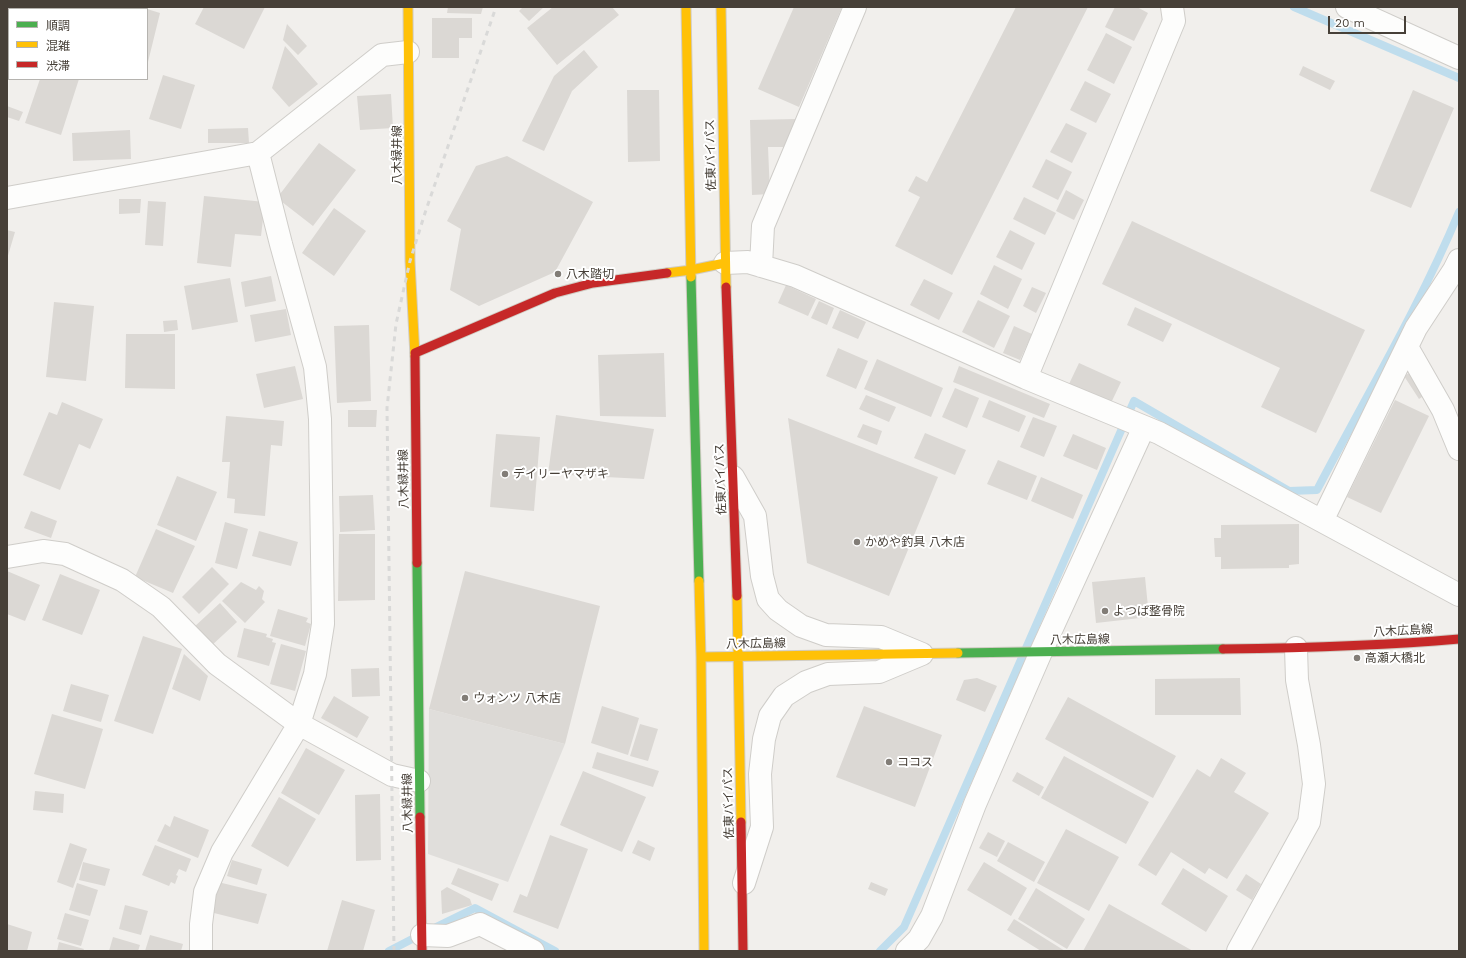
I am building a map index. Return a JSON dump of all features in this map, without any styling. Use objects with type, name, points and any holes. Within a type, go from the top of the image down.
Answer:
[{"type":"main road","name":"八木緑井線","points":[[408,7],[410,261],[415,353],[422,943]]},
{"type":"main road","name":"佐東バイパス","points":[[686,7],[701,656],[704,951]]},
{"type":"main road","name":"佐東バイパス","points":[[721,7],[725,263],[740,656],[743,951]]},
{"type":"main road","points":[[415,353],[555,293],[593,283],[691,270],[725,263]]},
{"type":"main road","name":"八木広島線","points":[[701,656],[1296,648],[1412,643],[1459,639]]},
{"type":"street","points":[[761,266],[763,226],[855,7]]},
{"type":"street","points":[[1026,378],[1174,21],[1172,7]]},
{"type":"street","points":[[1347,7],[1459,58]]},
{"type":"street","points":[[7,198],[258,153],[382,55],[408,52]]},
{"type":"street","points":[[202,951],[201,924],[205,892],[222,852],[299,724],[315,674],[323,624],[320,419],[315,367],[258,153]]},
{"type":"street","points":[[1322,521],[1416,328],[1459,260]]},
{"type":"street","points":[[725,263],[748,262],[795,276],[1026,378],[1159,433],[1459,595]]},
{"type":"street","points":[[1407,347],[1443,410],[1459,449]]},
{"type":"street","points":[[907,951],[919,939],[932,916],[975,804],[1041,652],[1144,427]]},
{"type":"street","points":[[733,477],[755,516],[762,576],[768,599],[778,610],[801,626],[826,635],[881,637],[922,654]]},
{"type":"street","points":[[7,557],[43,551],[65,554],[122,580],[161,607],[217,664],[299,724],[392,775],[419,781]]},
{"type":"street","points":[[1238,951],[1309,822],[1314,784],[1309,745],[1297,680],[1296,648]]},
{"type":"street","points":[[743,887],[762,827],[760,774],[764,739],[770,716],[784,696],[806,682],[828,674],[879,672],[922,654]]},
{"type":"street","points":[[422,943],[448,936],[480,924],[532,951]]},
{"type":"shaded area","points":[[429,709],[565,744],[508,882],[428,854]]},
{"type":"building","points":[[138,7],[141,8],[110,8]]},
{"type":"building","points":[[204,7],[265,7],[244,49],[195,24]]},
{"type":"building","points":[[448,7],[483,7],[481,14],[447,13]]},
{"type":"building","points":[[523,7],[544,7],[529,21],[519,11]]},
{"type":"building","points":[[553,7],[612,7],[619,15],[557,65],[527,28]]},
{"type":"building","points":[[794,7],[842,7],[799,107],[758,89]]},
{"type":"building","points":[[1016,7],[1088,7],[952,275],[895,246],[920,197],[908,191],[916,176],[927,182]]},
{"type":"building","points":[[1115,7],[1137,7],[1148,13],[1134,41],[1105,27]]},
{"type":"building","points":[[148,9],[160,13],[148,62]]},
{"type":"building","points":[[432,18],[472,18],[472,38],[459,38],[459,58],[432,58]]},
{"type":"building","points":[[287,24],[307,46],[298,55],[283,40]]},
{"type":"building","points":[[1106,33],[1132,47],[1114,84],[1087,70]]},
{"type":"building","points":[[285,46],[318,84],[289,107],[272,88]]},
{"type":"building","points":[[584,50],[598,67],[572,91],[544,151],[522,141],[554,76]]},
{"type":"building","points":[[1303,66],[1335,81],[1330,90],[1299,75]]},
{"type":"building","points":[[163,75],[195,85],[181,129],[149,119]]},
{"type":"building","points":[[40,80],[79,80],[61,135],[25,123]]},
{"type":"building","points":[[1085,81],[1111,94],[1096,123],[1070,110]]},
{"type":"building","points":[[627,90],[659,90],[660,161],[628,162]]},
{"type":"building","points":[[1413,90],[1454,108],[1411,208],[1370,191]]},
{"type":"building","points":[[391,94],[393,128],[360,130],[357,96]]},
{"type":"building","points":[[7,106],[23,112],[19,121],[7,117]]},
{"type":"building","points":[[795,119],[795,133],[787,147],[768,147],[770,194],[752,195],[750,120]]},
{"type":"building","points":[[1066,123],[1087,133],[1072,163],[1050,152]]},
{"type":"building","points":[[248,128],[249,143],[208,143],[208,129]]},
{"type":"building","points":[[130,130],[131,159],[73,161],[72,133]]},
{"type":"building","points":[[319,143],[356,170],[313,226],[277,198]]},
{"type":"building","points":[[507,156],[593,202],[555,272],[479,306],[450,290],[461,229],[447,221],[476,166]]},
{"type":"building","points":[[1046,159],[1072,172],[1058,200],[1032,187]]},
{"type":"building","points":[[1066,190],[1084,200],[1074,220],[1056,211]]},
{"type":"building","points":[[204,196],[265,202],[261,236],[235,234],[231,267],[197,263]]},
{"type":"building","points":[[1024,197],[1056,213],[1045,235],[1013,219]]},
{"type":"building","points":[[119,199],[141,199],[140,213],[119,214]]},
{"type":"building","points":[[148,201],[166,202],[163,246],[145,245]]},
{"type":"building","points":[[334,208],[366,231],[334,276],[302,253]]},
{"type":"building","points":[[1132,221],[1365,330],[1316,433],[1261,407],[1280,368],[1102,284]]},
{"type":"building","points":[[7,230],[15,232],[7,259]]},
{"type":"building","points":[[1010,230],[1035,243],[1022,270],[996,257]]},
{"type":"building","points":[[994,265],[1022,279],[1008,309],[980,294]]},
{"type":"building","points":[[271,276],[276,301],[245,307],[241,282]]},
{"type":"building","points":[[230,278],[238,322],[192,330],[184,286]]},
{"type":"building","points":[[924,279],[953,293],[939,320],[910,305]]},
{"type":"building","points":[[786,285],[816,299],[808,316],[778,303]]},
{"type":"building","points":[[1032,287],[1046,293],[1036,313],[1023,306]]},
{"type":"building","points":[[978,300],[1010,316],[994,348],[962,332]]},
{"type":"building","points":[[819,301],[834,308],[827,325],[811,318]]},
{"type":"building","points":[[54,302],[94,306],[86,381],[46,377]]},
{"type":"building","points":[[1135,307],[1172,324],[1163,342],[1127,325]]},
{"type":"building","points":[[286,309],[291,335],[255,342],[250,315]]},
{"type":"building","points":[[840,310],[866,322],[858,339],[832,328]]},
{"type":"building","points":[[177,320],[178,330],[164,332],[163,321]]},
{"type":"building","points":[[369,325],[371,401],[337,403],[334,326]]},
{"type":"building","points":[[1014,326],[1032,334],[1020,360],[1003,353]]},
{"type":"building","points":[[126,334],[175,334],[175,389],[125,388]]},
{"type":"building","points":[[838,348],[868,361],[856,389],[826,376]]},
{"type":"building","points":[[664,353],[666,417],[600,416],[598,355]]},
{"type":"building","points":[[877,359],[943,388],[931,417],[864,389]]},
{"type":"building","points":[[1079,363],[1121,382],[1111,403],[1069,384]]},
{"type":"building","points":[[295,366],[303,399],[264,408],[256,374]]},
{"type":"building","points":[[959,366],[1050,404],[1044,418],[953,382]]},
{"type":"building","points":[[1411,372],[1425,395],[1419,399],[1404,376]]},
{"type":"building","points":[[955,388],[979,398],[967,428],[942,417]]},
{"type":"building","points":[[866,395],[896,407],[889,422],[859,409]]},
{"type":"building","points":[[989,400],[1026,416],[1019,432],[982,417]]},
{"type":"building","points":[[1395,400],[1429,416],[1381,513],[1347,497]]},
{"type":"building","points":[[62,402],[103,419],[90,449],[79,444],[60,490],[23,475],[49,412],[57,415]]},
{"type":"building","points":[[348,410],[377,410],[376,427],[348,427]]},
{"type":"building","points":[[556,415],[654,429],[644,479],[548,474]]},
{"type":"building","points":[[226,416],[284,421],[282,446],[271,445],[265,516],[234,513],[235,499],[227,498],[230,462],[222,462]]},
{"type":"building","points":[[1033,417],[1057,426],[1044,457],[1020,447]]},
{"type":"building","points":[[788,418],[938,477],[889,596],[807,563]]},
{"type":"building","points":[[863,424],[882,431],[877,445],[857,437]]},
{"type":"building","points":[[925,433],[966,450],[955,475],[914,458]]},
{"type":"building","points":[[496,434],[540,437],[534,511],[490,507]]},
{"type":"building","points":[[1073,434],[1106,448],[1097,470],[1063,456]]},
{"type":"building","points":[[998,460],[1037,476],[1027,500],[987,484]]},
{"type":"building","points":[[177,476],[217,492],[196,541],[157,525]]},
{"type":"building","points":[[1041,477],[1083,495],[1073,519],[1031,501]]},
{"type":"building","points":[[373,495],[375,530],[340,532],[339,496]]},
{"type":"building","points":[[31,511],[57,521],[51,538],[24,528]]},
{"type":"building","points":[[225,522],[248,529],[237,569],[215,563]]},
{"type":"building","points":[[1299,524],[1299,564],[1289,565],[1289,568],[1221,569],[1221,557],[1215,557],[1214,538],[1221,538],[1221,525]]},
{"type":"building","points":[[156,529],[195,546],[173,593],[135,577]]},
{"type":"building","points":[[259,531],[298,542],[291,566],[252,556]]},
{"type":"building","points":[[339,534],[375,534],[375,600],[338,601]]},
{"type":"building","points":[[212,567],[229,584],[199,614],[182,597]]},
{"type":"building","points":[[7,571],[40,585],[25,621],[7,614]]},
{"type":"building","points":[[465,571],[600,606],[565,744],[429,709]]},
{"type":"building","points":[[60,574],[100,590],[82,635],[42,620]]},
{"type":"building","points":[[1145,577],[1149,617],[1096,623],[1092,582]]},
{"type":"building","points":[[241,582],[256,590],[259,586],[264,591],[262,599],[265,602],[245,623],[222,601]]},
{"type":"building","points":[[220,603],[237,622],[210,647],[193,628]]},
{"type":"building","points":[[278,609],[308,618],[306,622],[311,624],[305,646],[270,636]]},
{"type":"building","points":[[244,628],[267,634],[266,637],[273,639],[272,642],[276,643],[269,666],[237,657]]},
{"type":"building","points":[[143,636],[182,649],[153,734],[114,721]]},
{"type":"building","points":[[281,644],[306,651],[295,691],[270,684]]},
{"type":"building","points":[[184,654],[208,676],[200,701],[172,689]]},
{"type":"building","points":[[379,668],[380,696],[352,697],[351,669]]},
{"type":"building","points":[[977,678],[997,686],[985,712],[956,700],[964,680]]},
{"type":"building","points":[[1240,678],[1241,715],[1155,715],[1155,679]]},
{"type":"building","points":[[71,684],[109,695],[101,722],[63,711]]},
{"type":"building","points":[[334,696],[369,717],[357,738],[321,718]]},
{"type":"building","points":[[1068,697],[1176,756],[1153,798],[1045,739]]},
{"type":"building","points":[[602,706],[639,718],[628,755],[591,743]]},
{"type":"building","points":[[864,706],[942,735],[915,807],[836,777]]},
{"type":"building","points":[[52,714],[103,729],[85,789],[34,774]]},
{"type":"building","points":[[640,724],[658,729],[648,761],[630,756]]},
{"type":"building","points":[[306,748],[345,770],[319,815],[281,793]]},
{"type":"building","points":[[597,752],[659,771],[653,787],[592,768]]},
{"type":"building","points":[[1064,756],[1149,802],[1126,844],[1041,798]]},
{"type":"building","points":[[1221,758],[1246,773],[1234,792],[1269,813],[1227,879],[1209,868],[1205,874],[1171,852],[1156,876],[1138,865],[1197,769],[1210,777]]},
{"type":"building","points":[[583,771],[646,797],[622,852],[560,825]]},
{"type":"building","points":[[1017,772],[1044,787],[1039,796],[1012,781]]},
{"type":"building","points":[[35,791],[64,794],[63,813],[33,810]]},
{"type":"building","points":[[380,794],[381,860],[356,861],[355,795]]},
{"type":"building","points":[[279,797],[316,819],[288,867],[251,846]]},
{"type":"building","points":[[174,816],[209,830],[198,858],[157,841],[165,824],[170,827]]},
{"type":"building","points":[[1066,829],[1119,857],[1089,911],[1037,883]]},
{"type":"building","points":[[988,832],[1005,841],[997,857],[979,848]]},
{"type":"building","points":[[550,835],[588,849],[558,929],[513,912],[520,894],[527,897]]},
{"type":"building","points":[[638,840],[655,848],[650,861],[632,853]]},
{"type":"building","points":[[1008,842],[1045,862],[1034,882],[997,861]]},
{"type":"building","points":[[70,843],[87,849],[73,888],[57,882]]},
{"type":"building","points":[[155,845],[191,859],[186,872],[179,869],[176,875],[178,876],[175,884],[171,882],[169,886],[142,875]]},
{"type":"building","points":[[232,860],[262,869],[257,885],[227,876]]},
{"type":"building","points":[[83,862],[110,869],[105,886],[79,880]]},
{"type":"building","points":[[984,862],[1027,888],[1011,916],[967,890]]},
{"type":"building","points":[[458,868],[499,884],[492,901],[451,884]]},
{"type":"building","points":[[1183,868],[1228,896],[1206,932],[1161,904]]},
{"type":"building","points":[[1246,874],[1261,884],[1252,900],[1236,890]]},
{"type":"building","points":[[218,882],[267,894],[258,924],[210,912]]},
{"type":"building","points":[[871,882],[888,889],[885,896],[868,889]]},
{"type":"building","points":[[77,883],[98,890],[90,916],[69,910]]},
{"type":"building","points":[[447,887],[470,899],[472,905],[442,914],[441,891]]},
{"type":"building","points":[[1036,888],[1085,919],[1067,949],[1018,919]]},
{"type":"building","points":[[342,900],[375,910],[363,951],[327,951]]},
{"type":"building","points":[[1109,904],[1193,951],[1083,951]]},
{"type":"building","points":[[125,905],[148,911],[141,935],[119,929]]},
{"type":"building","points":[[65,913],[89,920],[81,946],[57,939]]},
{"type":"building","points":[[1014,919],[1065,951],[1041,951],[1007,930]]},
{"type":"building","points":[[7,924],[32,932],[27,951],[7,951]]},
{"type":"building","points":[[150,935],[183,944],[181,951],[145,951]]},
{"type":"building","points":[[113,937],[140,945],[138,951],[109,951]]},
{"type":"building","points":[[59,942],[84,949],[83,951],[57,951]]},
{"type":"waterway","points":[[1294,7],[1459,78]]},
{"type":"waterway","points":[[880,951],[904,927],[1134,401],[1289,491],[1317,490],[1427,283],[1459,212]]},
{"type":"waterway","points":[[432,929],[475,908],[555,951]]},
{"type":"waterway","points":[[389,951],[420,935]]},
{"type":"railway","points":[[394,951],[387,408],[396,324],[410,261],[425,213],[496,7]]},
{"type":"traffic: fast","points":[[691,277],[699,581]]},
{"type":"traffic: fast","points":[[417,563],[420,817]]},
{"type":"traffic: fast","points":[[958,653],[1223,649]]},
{"type":"traffic: slow","points":[[408,7],[410,261],[415,356]]},
{"type":"traffic: slow","points":[[686,7],[691,277]]},
{"type":"traffic: slow","points":[[721,7],[726,287]]},
{"type":"traffic: slow","points":[[667,273],[725,263]]},
{"type":"traffic: slow","points":[[699,581],[704,951]]},
{"type":"traffic: slow","points":[[737,596],[741,822]]},
{"type":"traffic: slow","points":[[701,657],[958,653]]},
{"type":"traffic: jam","points":[[415,353],[555,293],[593,283],[667,273]]},
{"type":"traffic: jam","points":[[726,287],[737,596]]},
{"type":"traffic: jam","points":[[415,356],[417,563]]},
{"type":"traffic: jam","points":[[1223,649],[1341,646],[1459,639]]},
{"type":"traffic: jam","points":[[420,817],[422,951]]},
{"type":"traffic: jam","points":[[741,822],[743,951]]},
{"type":"place","name":"八木踏切","points":[[558,274]]},
{"type":"place","name":"デイリーヤマザキ","points":[[505,474]]},
{"type":"place","name":"かめや釣具 八木店","points":[[857,542]]},
{"type":"place","name":"よつば整骨院","points":[[1105,611]]},
{"type":"place","name":"高瀬大橋北","points":[[1357,658]]},
{"type":"place","name":"ウォンツ 八木店","points":[[465,698]]},
{"type":"place","name":"ココス","points":[[889,762]]}]
